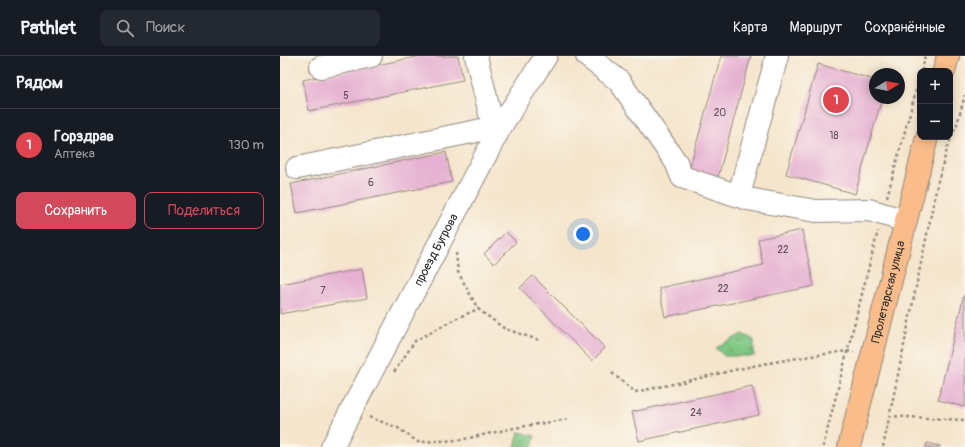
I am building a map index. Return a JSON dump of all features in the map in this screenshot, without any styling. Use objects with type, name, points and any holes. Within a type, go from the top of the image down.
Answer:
[{"type":"main road","points":[[945,68],[948,56]]},
{"type":"main road","name":"Пролетарская улица","points":[[848,447],[926,140]]},
{"type":"street","points":[[321,67],[371,56]]},
{"type":"street","points":[[476,56],[490,114],[501,126]]},
{"type":"street","name":"проезд Бугрова","points":[[332,447],[501,126],[546,56]]},
{"type":"street","points":[[587,56],[619,81],[676,162],[682,177],[748,199],[816,211],[869,210],[906,221]]},
{"type":"street","points":[[739,195],[777,56]]},
{"type":"street","points":[[297,168],[501,126]]},
{"type":"path","points":[[923,68],[925,56]]},
{"type":"path","points":[[823,447],[882,215],[917,87]]},
{"type":"path","points":[[883,447],[938,181],[965,96]]},
{"type":"path","points":[[455,248],[458,272],[478,309],[505,329],[539,340]]},
{"type":"path","points":[[391,376],[415,341],[457,318],[478,309]]},
{"type":"path","points":[[612,373],[635,392],[795,358],[847,351],[872,355]]},
{"type":"path","points":[[366,423],[371,411]]},
{"type":"path","points":[[889,416],[965,420]]},
{"type":"path","points":[[369,417],[398,428],[418,442],[460,440],[514,428],[570,419]]},
{"type":"green space","points":[[742,334],[754,340],[754,356],[724,356],[716,348]]},
{"type":"green space","points":[[519,432],[535,436],[532,447],[515,447]]},
{"type":"building","points":[[421,56],[458,56],[463,80],[309,111],[303,80]]},
{"type":"building","points":[[721,56],[751,56],[718,177],[689,170]]},
{"type":"building","points":[[818,64],[869,78],[869,104],[880,104],[855,194],[786,174]]},
{"type":"building","points":[[446,152],[452,182],[297,213],[291,184]]},
{"type":"building","points":[[802,230],[814,286],[665,317],[659,288],[763,265],[758,239]]},
{"type":"building","points":[[506,232],[516,242],[494,264],[484,254]]},
{"type":"building","points":[[362,269],[367,298],[280,314],[280,284]]},
{"type":"building","points":[[533,276],[605,348],[592,361],[520,288]]},
{"type":"building","points":[[965,295],[965,407],[938,400]]},
{"type":"building","points":[[752,386],[759,415],[639,441],[632,412]]},
{"type":"building","points":[[927,443],[940,446],[940,447],[926,447]]},
{"type":"place","name":"Горздрав","points":[[836,100]]}]
